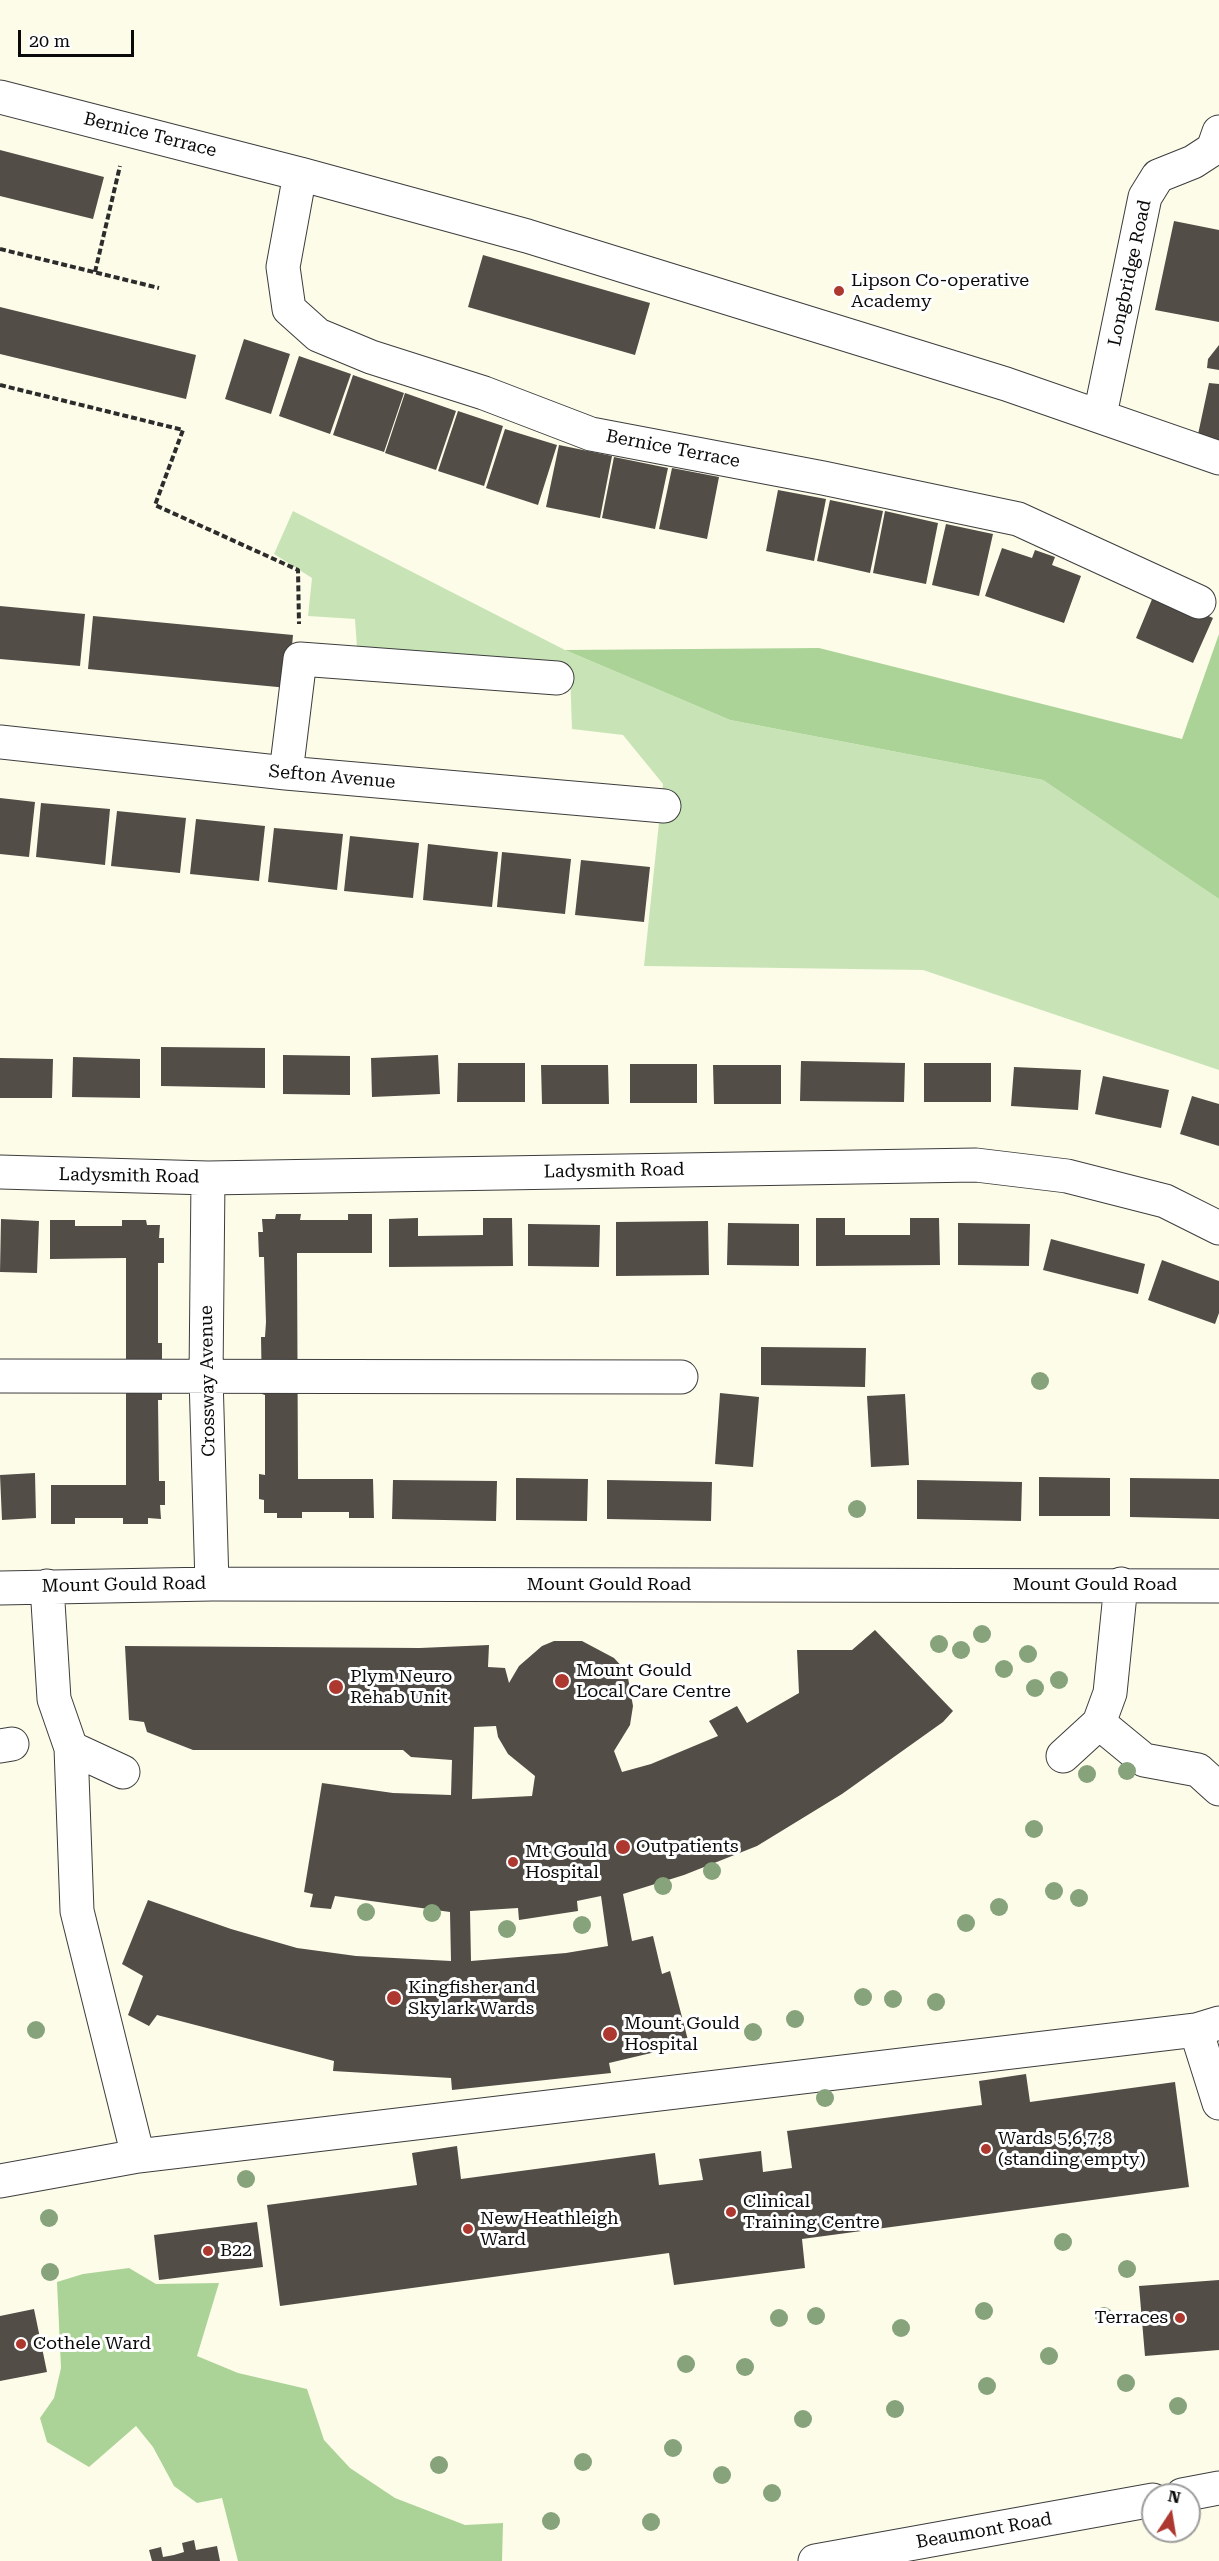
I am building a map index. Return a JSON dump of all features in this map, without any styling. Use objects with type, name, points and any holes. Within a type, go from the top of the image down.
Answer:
[{"type":"street","name":"Bernice Terrace","points":[[0,97],[300,174],[526,236],[1100,415],[1219,458]]},
{"type":"street","name":"Longbridge Road","points":[[1100,415],[1145,197],[1158,176],[1192,162],[1214,149],[1219,132]]},
{"type":"street","name":"Bernice Terrace","points":[[300,174],[283,267],[289,309],[318,335],[371,357],[484,393],[591,434],[823,478],[1018,519],[1199,602]]},
{"type":"street","points":[[286,773],[300,659],[557,678]]},
{"type":"street","name":"Sefton Avenue","points":[[0,742],[286,773],[664,806]]},
{"type":"street","name":"Ladysmith Road","points":[[0,1172],[208,1178],[976,1165],[1067,1176],[1154,1198],[1219,1227]]},
{"type":"street","name":"Crossway Avenue","points":[[208,1178],[206,1377],[212,1584]]},
{"type":"street","points":[[0,1376],[681,1377]]},
{"type":"street","name":"Mount Gould Road","points":[[0,1588],[212,1584],[1121,1584],[1219,1586]]},
{"type":"street","points":[[1063,1756],[1099,1723],[1110,1693],[1121,1584]]},
{"type":"street","points":[[47,1586],[54,1699],[71,1748],[77,1911],[138,2156]]},
{"type":"street","points":[[1099,1723],[1144,1760],[1198,1770],[1219,1789]]},
{"type":"street","points":[[71,1748],[123,1772]]},
{"type":"street","points":[[0,2181],[138,2156],[1207,2026],[1219,2103]]},
{"type":"street","points":[[1201,2491],[1219,2488]]},
{"type":"street","name":"Beaumont Road","points":[[815,2561],[1141,2502]]},
{"type":"path","points":[[94,272],[129,130]]},
{"type":"path","points":[[0,249],[159,288]]},
{"type":"path","points":[[0,385],[183,430],[155,505],[298,570],[300,659]]},
{"type":"green space","points":[[293,511],[565,650],[730,720],[1043,780],[1219,899],[1219,1070],[923,970],[644,966],[663,784],[623,735],[572,729],[570,672],[357,648],[355,619],[308,616],[312,578],[274,554]]},
{"type":"green space","points":[[1219,634],[1219,899],[1043,780],[730,720],[565,650],[819,648],[1182,739]]},
{"type":"green space","points":[[129,2268],[156,2284],[219,2283],[197,2356],[238,2373],[307,2389],[324,2440],[350,2468],[395,2498],[465,2525],[503,2523],[502,2561],[238,2561],[222,2498],[197,2503],[174,2486],[153,2447],[136,2426],[89,2467],[47,2442],[40,2418],[54,2398],[61,2368],[57,2282],[83,2274]]},
{"type":"building","points":[[0,150],[104,177],[93,219],[0,196]]},
{"type":"building","points":[[1174,221],[1219,230],[1219,322],[1155,310]]},
{"type":"building","points":[[483,255],[650,303],[635,355],[468,307]]},
{"type":"building","points":[[0,307],[196,355],[186,399],[0,354]]},
{"type":"building","points":[[244,339],[290,354],[271,414],[225,399]]},
{"type":"building","points":[[1219,345],[1219,370],[1207,368],[1208,359]]},
{"type":"building","points":[[299,356],[351,374],[330,434],[279,416]]},
{"type":"building","points":[[353,375],[404,393],[384,452],[333,435]]},
{"type":"building","points":[[1209,383],[1219,384],[1219,444],[1197,439]]},
{"type":"building","points":[[405,393],[456,411],[436,470],[385,453]]},
{"type":"building","points":[[458,411],[503,426],[484,486],[438,471]]},
{"type":"building","points":[[505,429],[557,445],[538,505],[486,488]]},
{"type":"building","points":[[559,445],[612,456],[600,518],[546,507]]},
{"type":"building","points":[[614,457],[668,468],[655,529],[602,518]]},
{"type":"building","points":[[672,468],[719,477],[707,539],[659,529]]},
{"type":"building","points":[[778,490],[826,499],[814,561],[766,551]]},
{"type":"building","points":[[830,500],[883,511],[870,573],[817,561]]},
{"type":"building","points":[[885,511],[938,523],[926,584],[873,573]]},
{"type":"building","points":[[946,524],[993,534],[979,596],[932,585]]},
{"type":"building","points":[[1002,548],[1032,558],[1035,550],[1055,557],[1052,565],[1081,576],[1064,623],[985,596]]},
{"type":"building","points":[[1155,592],[1213,618],[1193,663],[1136,638]]},
{"type":"building","points":[[0,606],[85,614],[80,666],[0,659]]},
{"type":"building","points":[[93,616],[293,635],[288,688],[88,669]]},
{"type":"building","points":[[0,798],[35,802],[29,857],[0,854]]},
{"type":"building","points":[[41,803],[110,809],[105,865],[36,857]]},
{"type":"building","points":[[117,811],[186,818],[180,873],[111,866]]},
{"type":"building","points":[[196,819],[265,826],[259,881],[190,874]]},
{"type":"building","points":[[274,828],[343,834],[337,890],[268,882]]},
{"type":"building","points":[[350,836],[419,843],[413,898],[344,891]]},
{"type":"building","points":[[428,844],[498,852],[492,907],[423,900]]},
{"type":"building","points":[[502,852],[571,859],[565,914],[497,907]]},
{"type":"building","points":[[581,860],[650,867],[644,922],[575,915]]},
{"type":"building","points":[[161,1047],[265,1048],[265,1088],[161,1086]]},
{"type":"building","points":[[283,1055],[350,1056],[350,1095],[283,1094]]},
{"type":"building","points":[[438,1055],[440,1094],[372,1097],[371,1058]]},
{"type":"building","points":[[73,1057],[140,1059],[140,1098],[72,1097]]},
{"type":"building","points":[[0,1058],[53,1059],[52,1098],[0,1098]]},
{"type":"building","points":[[801,1061],[905,1063],[904,1102],[800,1101]]},
{"type":"building","points":[[458,1063],[525,1063],[525,1102],[457,1102]]},
{"type":"building","points":[[924,1063],[991,1063],[991,1102],[924,1102]]},
{"type":"building","points":[[630,1064],[697,1064],[697,1103],[630,1103]]},
{"type":"building","points":[[541,1065],[608,1065],[609,1104],[542,1104]]},
{"type":"building","points":[[713,1065],[781,1065],[781,1104],[714,1104]]},
{"type":"building","points":[[1014,1067],[1081,1070],[1078,1110],[1011,1106]]},
{"type":"building","points":[[1103,1076],[1169,1090],[1161,1128],[1095,1114]]},
{"type":"building","points":[[1192,1096],[1219,1104],[1219,1146],[1180,1134]]},
{"type":"building","points":[[276,1214],[301,1214],[300,1220],[348,1220],[348,1214],[372,1214],[372,1253],[297,1253],[298,1479],[373,1479],[374,1518],[349,1518],[349,1512],[302,1512],[302,1518],[277,1518],[277,1513],[264,1513],[264,1500],[259,1499],[259,1474],[265,1475],[265,1395],[262,1394],[261,1337],[265,1337],[266,1322],[264,1257],[259,1257],[258,1232],[263,1232],[262,1219],[275,1219]]},
{"type":"building","points":[[418,1218],[418,1236],[483,1235],[483,1218],[512,1218],[513,1266],[389,1267],[389,1219]]},
{"type":"building","points":[[816,1218],[845,1218],[845,1235],[910,1235],[910,1218],[939,1218],[940,1265],[816,1266]]},
{"type":"building","points":[[1,1219],[39,1221],[37,1273],[0,1272]]},
{"type":"building","points":[[50,1220],[75,1220],[75,1226],[122,1226],[122,1220],[146,1220],[147,1225],[160,1225],[159,1238],[164,1238],[164,1263],[158,1263],[158,1343],[162,1343],[162,1400],[158,1400],[159,1481],[165,1481],[165,1505],[160,1505],[161,1519],[148,1518],[148,1524],[123,1524],[123,1518],[75,1518],[75,1524],[51,1524],[51,1485],[126,1485],[126,1258],[50,1259]]},
{"type":"building","points":[[708,1221],[709,1275],[616,1276],[616,1222]]},
{"type":"building","points":[[728,1223],[799,1224],[799,1266],[727,1265]]},
{"type":"building","points":[[958,1223],[1030,1224],[1029,1266],[958,1265]]},
{"type":"building","points":[[528,1224],[600,1225],[599,1267],[528,1266]]},
{"type":"building","points":[[1051,1239],[1145,1264],[1138,1294],[1043,1270]]},
{"type":"building","points":[[1162,1260],[1219,1281],[1219,1313],[1215,1324],[1148,1300]]},
{"type":"building","points":[[761,1347],[866,1348],[865,1387],[761,1385]]},
{"type":"building","points":[[720,1393],[759,1397],[753,1467],[715,1464]]},
{"type":"building","points":[[905,1394],[909,1465],[871,1467],[867,1396]]},
{"type":"building","points":[[35,1473],[36,1518],[2,1520],[0,1475]]},
{"type":"building","points":[[1039,1477],[1110,1478],[1110,1516],[1039,1516]]},
{"type":"building","points":[[516,1478],[588,1479],[587,1521],[516,1520]]},
{"type":"building","points":[[1130,1478],[1219,1479],[1219,1519],[1130,1517]]},
{"type":"building","points":[[393,1480],[497,1481],[496,1521],[392,1519]]},
{"type":"building","points":[[607,1480],[712,1482],[711,1521],[607,1519]]},
{"type":"building","points":[[917,1480],[1022,1482],[1021,1521],[917,1519]]},
{"type":"building","name":"Mt Gould Hospital","points":[[875,1630],[953,1711],[943,1722],[842,1794],[757,1846],[684,1875],[623,1894],[632,1941],[653,1936],[662,1974],[670,1971],[689,2044],[609,2063],[611,2073],[452,2090],[451,2078],[333,2071],[334,2061],[157,2015],[149,2026],[128,2015],[143,1976],[122,1964],[148,1900],[231,1929],[297,1948],[356,1956],[451,1961],[450,1912],[335,1896],[331,1909],[310,1907],[313,1894],[304,1892],[322,1783],[393,1793],[451,1795],[452,1760],[411,1757],[403,1750],[193,1750],[147,1732],[144,1722],[129,1720],[125,1646],[420,1648],[489,1645],[488,1667],[505,1668],[509,1683],[519,1666],[542,1646],[554,1641],[582,1641],[614,1658],[627,1672],[633,1706],[630,1725],[614,1751],[622,1772],[651,1764],[718,1736],[709,1721],[737,1706],[747,1723],[799,1693],[797,1650],[852,1650]],"holes":[[[496,1726],[498,1737],[508,1754],[535,1776],[532,1796],[472,1799],[474,1727]],[[601,1896],[608,1946],[566,1953],[471,1961],[470,1911],[518,1908],[519,1920],[578,1911],[577,1901]]]},
{"type":"building","points":[[1026,2074],[1030,2102],[1175,2082],[1189,2187],[802,2239],[805,2268],[674,2285],[669,2253],[280,2306],[267,2205],[417,2185],[412,2153],[457,2146],[461,2179],[655,2153],[659,2185],[703,2180],[699,2159],[761,2151],[763,2172],[792,2168],[787,2131],[982,2105],[979,2081]]},
{"type":"building","name":"B22","points":[[257,2222],[263,2267],[159,2280],[154,2235]]},
{"type":"building","name":"Terraces","points":[[1219,2280],[1219,2350],[1145,2356],[1139,2286]]},
{"type":"building","name":"Cothele Ward","points":[[34,2309],[47,2372],[0,2381],[0,2316]]},
{"type":"building","points":[[194,2540],[196,2550],[217,2546],[220,2561],[152,2561],[149,2550],[161,2547],[163,2557],[174,2555],[184,2552],[182,2543]]},
{"type":"place","name":"Lipson Co-operative Academy","points":[[839,291]]},
{"type":"place","name":"Mount Gould Local Care Centre","points":[[562,1681]]},
{"type":"place","name":"Plym Neuro Rehab Unit","points":[[336,1687]]},
{"type":"place","name":"Outpatients","points":[[623,1847]]},
{"type":"place","name":"Mt Gould Hospital","points":[[513,1862]]},
{"type":"place","name":"Kingfisher and Skylark Wards","points":[[394,1998]]},
{"type":"place","name":"Mount Gould Hospital","points":[[610,2034]]},
{"type":"place","name":"Wards 5,6,7,8 (standing empty)","points":[[986,2149]]},
{"type":"place","name":"Clinical Training Centre","points":[[731,2212]]},
{"type":"place","name":"New Heathleigh Ward","points":[[468,2229]]},
{"type":"place","name":"B22","points":[[208,2251]]},
{"type":"place","name":"Terraces","points":[[1180,2318]]},
{"type":"place","name":"Cothele Ward","points":[[21,2344]]}]
